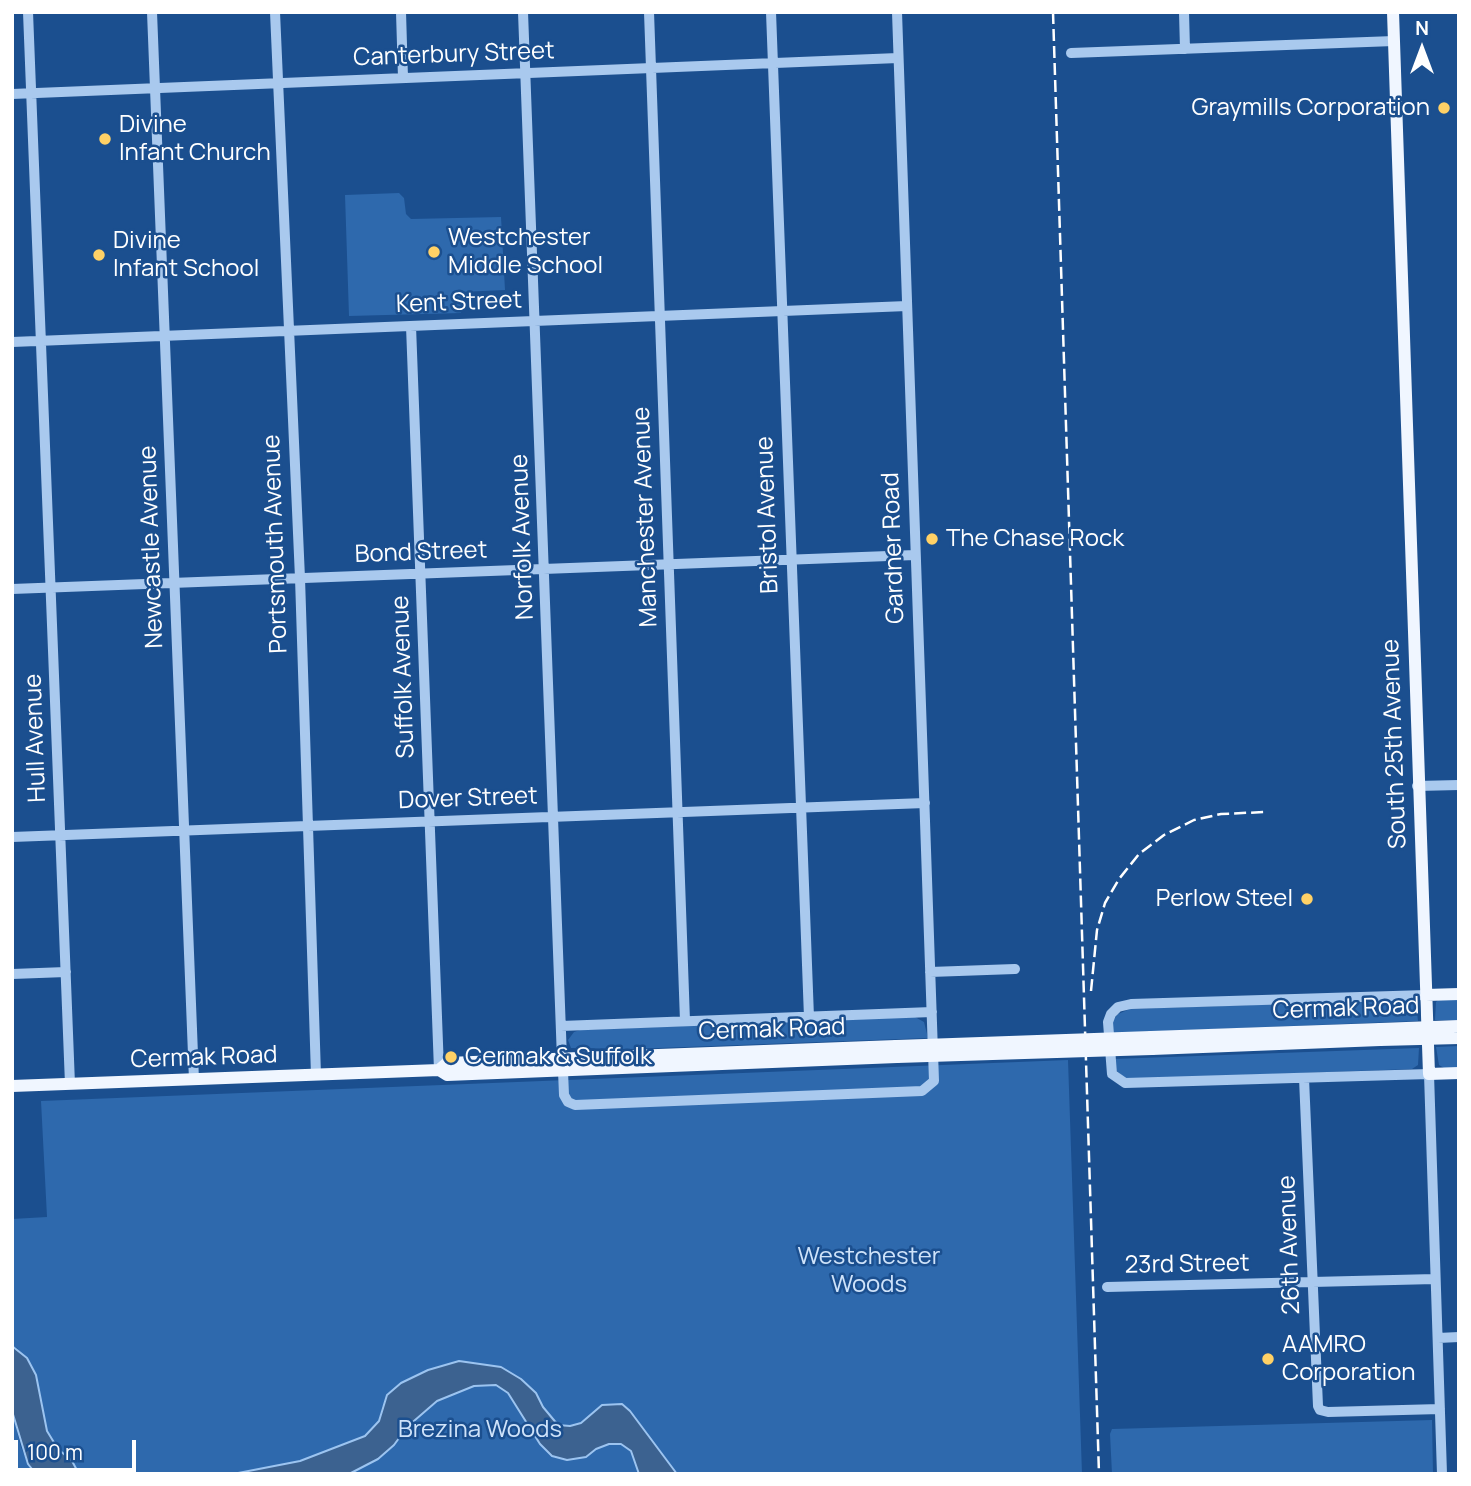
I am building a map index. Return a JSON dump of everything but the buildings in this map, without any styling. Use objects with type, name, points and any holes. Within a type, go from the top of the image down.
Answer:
[{"type":"main road","name":"South 25th Avenue","points":[[1393,12],[1417,786],[1429,1074]]},
{"type":"main road","points":[[1426,995],[1459,994]]},
{"type":"main road","name":"Cermak Road","points":[[1380,1035],[1459,1026]]},
{"type":"main road","name":"Cermak Road","points":[[12,1086],[439,1069],[447,1063],[563,1065],[1380,1035],[1459,1038]]},
{"type":"main road","points":[[1429,1074],[1459,1073]]},
{"type":"street","name":"Hull Avenue","points":[[28,12],[70,1084]]},
{"type":"street","name":"Newcastle Avenue","points":[[152,12],[194,1080]]},
{"type":"street","name":"Portsmouth Avenue","points":[[275,12],[300,578],[316,1074]]},
{"type":"street","points":[[401,12],[403,78]]},
{"type":"street","name":"Norfolk Avenue","points":[[523,12],[563,1065]]},
{"type":"street","name":"Manchester Avenue","points":[[649,12],[685,1021]]},
{"type":"street","name":"Bristol Avenue","points":[[771,12],[809,1017]]},
{"type":"street","name":"Gardner Road","points":[[563,1065],[564,1095],[568,1102],[575,1105],[922,1091],[934,1082],[897,12]]},
{"type":"street","points":[[1184,12],[1185,49]]},
{"type":"street","points":[[1071,53],[1394,41]]},
{"type":"street","name":"Canterbury Street","points":[[12,94],[898,58]]},
{"type":"street","name":"Kent Street","points":[[12,342],[907,306]]},
{"type":"street","name":"Suffolk Avenue","points":[[411,326],[439,1069]]},
{"type":"street","name":"Bond Street","points":[[12,589],[915,555]]},
{"type":"street","points":[[1417,786],[1459,785]]},
{"type":"street","name":"Dover Street","points":[[12,837],[925,803]]},
{"type":"street","points":[[930,972],[1015,968]]},
{"type":"street","points":[[12,974],[66,972]]},
{"type":"street","name":"Cermak Road","points":[[1426,995],[1130,1004],[1118,1007],[1108,1022],[1112,1074],[1125,1083],[1429,1074]]},
{"type":"street","name":"Cermak Road","points":[[561,1026],[932,1012]]},
{"type":"street","name":"South 25th Avenue","points":[[1429,1074],[1441,1474]]},
{"type":"street","name":"26th Avenue","points":[[1304,1079],[1317,1401],[1320,1410],[1440,1409]]},
{"type":"street","name":"23rd Street","points":[[1107,1287],[1435,1279]]},
{"type":"street","points":[[1438,1338],[1459,1337]]},
{"type":"green space","points":[[399,193],[404,198],[406,214],[411,219],[501,217],[505,290],[460,292],[461,313],[349,316],[345,195]]},
{"type":"green space","points":[[1459,998],[1459,1020],[1435,1020],[1436,1002],[1439,999]]},
{"type":"green space","points":[[1409,1000],[1416,1003],[1418,1021],[1112,1033],[1113,1020],[1118,1014],[1130,1009]]},
{"type":"green space","points":[[915,1017],[924,1022],[928,1038],[632,1049],[571,1048],[568,1040],[574,1032],[580,1030]]},
{"type":"green space","points":[[1459,1046],[1459,1068],[1444,1068],[1439,1065],[1436,1047]]},
{"type":"green space","points":[[1419,1048],[1418,1065],[1412,1069],[1134,1079],[1125,1079],[1116,1070],[1113,1059]]},
{"type":"green space","name":"Westchester Woods","points":[[1068,1060],[1082,1474],[677,1474],[630,1411],[602,1405],[581,1423],[558,1425],[543,1407],[536,1393],[459,1361],[428,1370],[401,1383],[382,1407],[379,1420],[365,1436],[300,1461],[233,1474],[79,1474],[72,1461],[58,1449],[47,1431],[36,1375],[17,1348],[12,1346],[12,1219],[47,1217],[41,1101]]},
{"type":"green space","name":"Brezina Woods","points":[[496,1385],[508,1393],[522,1413],[586,1457],[609,1444],[621,1444],[631,1451],[639,1474],[349,1474],[378,1459],[394,1445],[407,1427],[437,1401],[474,1386]]},
{"type":"green space","points":[[12,1411],[21,1447],[28,1464],[36,1474],[12,1474]]},
{"type":"green space","points":[[1432,1420],[1433,1474],[1112,1474],[1112,1429]]},
{"type":"shaded area","points":[[12,1346],[27,1358],[36,1375],[47,1431],[58,1449],[72,1461],[79,1474],[36,1474],[28,1464],[12,1411]]},
{"type":"shaded area","points":[[459,1361],[501,1367],[521,1379],[536,1393],[543,1407],[558,1425],[581,1423],[602,1405],[622,1404],[677,1474],[639,1474],[631,1451],[621,1444],[609,1444],[586,1457],[567,1460],[552,1456],[540,1444],[508,1393],[496,1385],[474,1386],[437,1401],[407,1427],[394,1445],[378,1459],[349,1474],[233,1474],[300,1461],[365,1436],[379,1421],[387,1395],[401,1383],[428,1370]]},
{"type":"railway","points":[[1053,12],[1099,1474]]},
{"type":"railway","points":[[1091,991],[1097,930],[1105,903],[1119,879],[1139,854],[1164,835],[1194,820],[1221,814],[1265,812]]},
{"type":"place","name":"Graymills Corporation","points":[[1444,108]]},
{"type":"place","name":"Divine Infant Church","points":[[105,139]]},
{"type":"place","name":"Westchester Middle School","points":[[434,252]]},
{"type":"place","name":"Divine Infant School","points":[[99,255]]},
{"type":"place","name":"The Chase Rock","points":[[932,539]]},
{"type":"place","name":"Perlow Steel","points":[[1307,899]]},
{"type":"place","name":"Cermak & Suffolk","points":[[451,1057]]},
{"type":"place","name":"AAMRO Corporation","points":[[1268,1359]]}]
